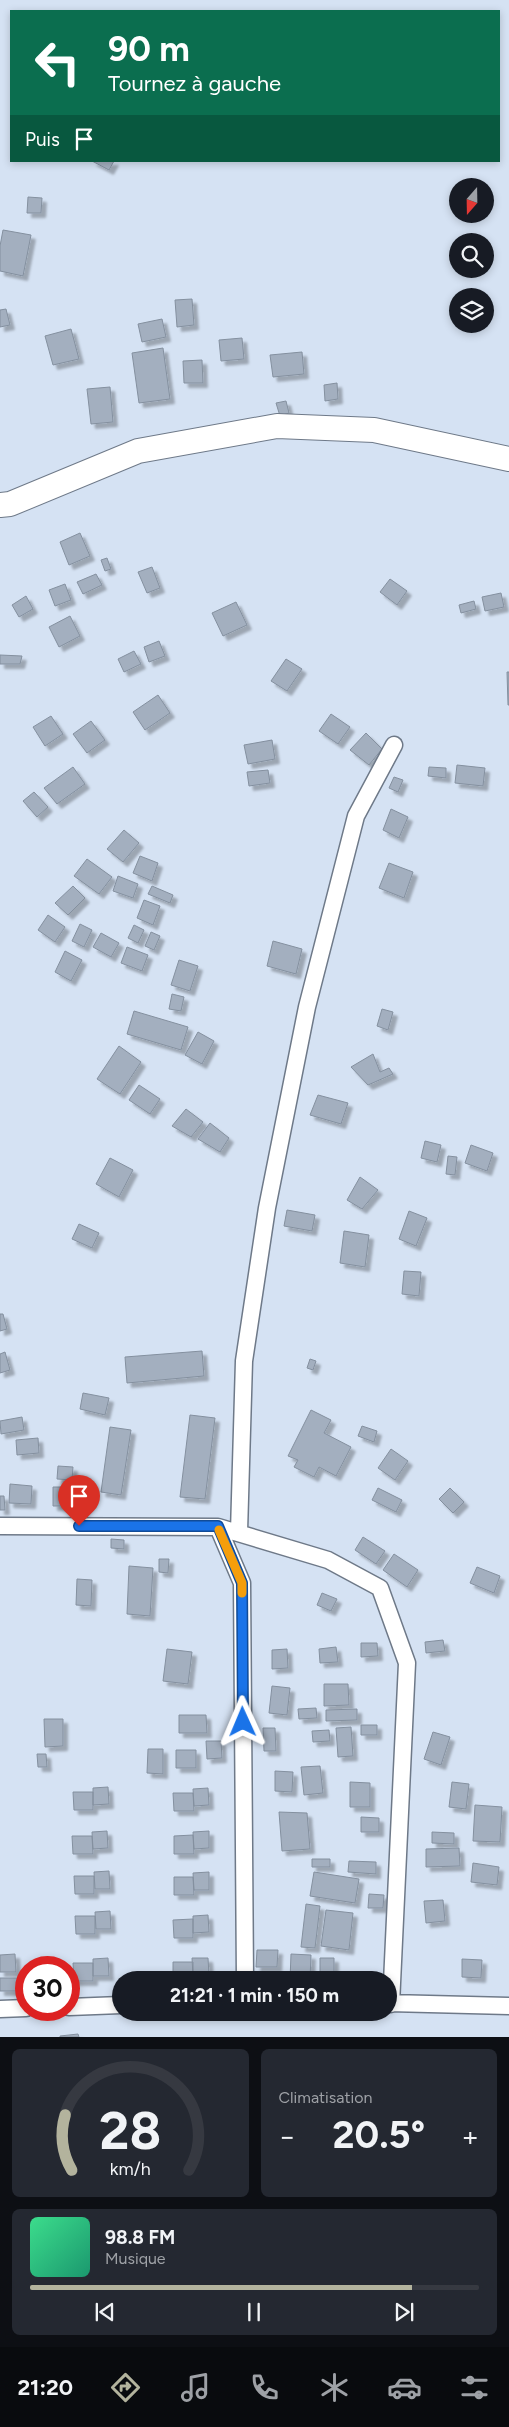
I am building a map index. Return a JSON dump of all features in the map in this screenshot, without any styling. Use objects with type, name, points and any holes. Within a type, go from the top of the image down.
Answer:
[{"type":"street","points":[[0,505],[10,504],[138,451],[277,426],[374,430],[509,459]]},
{"type":"street","points":[[239,1532],[244,1362],[267,1208],[307,1007],[356,816],[394,744]]},
{"type":"street","points":[[0,1526],[218,1526],[328,1560],[380,1588],[408,1663],[392,1971]]},
{"type":"street","points":[[218,1526],[242,1583],[245,1971]]},
{"type":"street","points":[[397,2004],[509,2006]]},
{"type":"street","points":[[80,2007],[112,2005]]},
{"type":"street","points":[[0,2009],[15,2008]]},
{"type":"building","points":[[94,162],[113,162],[109,170]]},
{"type":"building","points":[[28,197],[42,198],[41,213],[27,213]]},
{"type":"building","points":[[3,230],[31,235],[23,276],[0,271],[0,246]]},
{"type":"building","points":[[192,299],[194,325],[177,327],[175,300]]},
{"type":"building","points":[[6,309],[10,325],[0,327],[0,310]]},
{"type":"building","points":[[162,319],[166,337],[142,342],[138,324]]},
{"type":"building","points":[[71,329],[79,359],[53,365],[45,336]]},
{"type":"building","points":[[242,338],[244,359],[221,361],[219,340]]},
{"type":"building","points":[[163,348],[170,399],[139,403],[132,353]]},
{"type":"building","points":[[302,352],[304,374],[273,377],[270,355]]},
{"type":"building","points":[[202,360],[203,383],[184,383],[183,361]]},
{"type":"building","points":[[337,383],[338,399],[325,401],[324,385]]},
{"type":"building","points":[[110,387],[113,422],[91,424],[87,389]]},
{"type":"building","points":[[286,401],[289,413],[280,416],[276,403]]},
{"type":"building","points":[[80,533],[90,556],[69,565],[60,542]]},
{"type":"building","points":[[107,558],[111,569],[105,571],[101,560]]},
{"type":"building","points":[[152,567],[160,588],[147,593],[138,572]]},
{"type":"building","points":[[96,574],[102,585],[83,594],[77,582]]},
{"type":"building","points":[[390,579],[407,591],[397,605],[380,592]]},
{"type":"building","points":[[65,584],[71,600],[55,606],[49,590]]},
{"type":"building","points":[[501,593],[504,607],[485,611],[482,597]]},
{"type":"building","points":[[26,596],[33,609],[19,617],[12,605]]},
{"type":"building","points":[[474,601],[476,609],[461,613],[459,605]]},
{"type":"building","points":[[236,602],[247,625],[223,636],[212,613]]},
{"type":"building","points":[[70,616],[80,636],[59,647],[49,627]]},
{"type":"building","points":[[159,641],[165,656],[149,662],[144,647]]},
{"type":"building","points":[[134,651],[141,664],[124,672],[118,659]]},
{"type":"building","points":[[0,655],[22,656],[20,664],[0,664]]},
{"type":"building","points":[[286,659],[302,669],[287,691],[271,681]]},
{"type":"building","points":[[507,672],[509,672],[509,705],[508,705]]},
{"type":"building","points":[[158,695],[170,713],[145,730],[133,712]]},
{"type":"building","points":[[331,714],[350,727],[338,744],[319,731]]},
{"type":"building","points":[[51,716],[63,734],[45,746],[33,727]]},
{"type":"building","points":[[91,721],[105,740],[87,753],[73,734]]},
{"type":"building","points":[[366,733],[382,749],[369,765],[350,750]]},
{"type":"building","points":[[272,740],[275,759],[248,764],[244,745]]},
{"type":"building","points":[[457,765],[485,768],[483,786],[455,783]]},
{"type":"building","points":[[73,767],[85,784],[57,804],[44,788]]},
{"type":"building","points":[[429,767],[446,768],[446,778],[428,776]]},
{"type":"building","points":[[268,770],[270,783],[249,786],[247,772]]},
{"type":"building","points":[[394,777],[403,780],[398,792],[389,788]]},
{"type":"building","points":[[34,792],[48,807],[37,817],[23,801]]},
{"type":"building","points":[[391,809],[408,817],[399,838],[383,830]]},
{"type":"building","points":[[124,830],[139,843],[123,862],[107,849]]},
{"type":"building","points":[[140,856],[158,863],[152,881],[133,873]]},
{"type":"building","points":[[87,859],[112,877],[99,894],[74,876]]},
{"type":"building","points":[[389,863],[413,872],[404,898],[379,888]]},
{"type":"building","points":[[118,876],[138,884],[133,898],[113,891]]},
{"type":"building","points":[[73,886],[85,898],[68,915],[55,903]]},
{"type":"building","points":[[152,886],[173,895],[170,903],[148,894]]},
{"type":"building","points":[[144,900],[160,906],[153,925],[137,918]]},
{"type":"building","points":[[48,915],[65,927],[55,942],[38,930]]},
{"type":"building","points":[[80,924],[92,930],[84,947],[72,941]]},
{"type":"building","points":[[134,925],[144,930],[138,943],[128,938]]},
{"type":"building","points":[[151,932],[160,936],[154,950],[145,946]]},
{"type":"building","points":[[101,933],[119,943],[111,957],[93,947]]},
{"type":"building","points":[[273,941],[302,949],[296,974],[267,966]]},
{"type":"building","points":[[127,947],[148,955],[142,971],[121,963]]},
{"type":"building","points":[[65,951],[82,960],[71,981],[55,972]]},
{"type":"building","points":[[179,960],[198,966],[190,991],[171,985]]},
{"type":"building","points":[[172,994],[184,997],[181,1011],[169,1009]]},
{"type":"building","points":[[382,1009],[393,1012],[388,1030],[377,1026]]},
{"type":"building","points":[[134,1011],[188,1027],[181,1050],[127,1034]]},
{"type":"building","points":[[198,1032],[214,1041],[202,1064],[185,1055]]},
{"type":"building","points":[[119,1046],[141,1062],[120,1094],[97,1079]]},
{"type":"building","points":[[373,1054],[380,1072],[389,1068],[393,1074],[368,1085],[351,1067]]},
{"type":"building","points":[[139,1085],[160,1099],[150,1114],[129,1100]]},
{"type":"building","points":[[318,1095],[348,1103],[341,1124],[310,1115]]},
{"type":"building","points":[[186,1109],[203,1122],[191,1137],[172,1126]]},
{"type":"building","points":[[210,1123],[229,1138],[220,1152],[198,1139]]},
{"type":"building","points":[[425,1141],[441,1145],[437,1162],[421,1158]]},
{"type":"building","points":[[471,1145],[493,1153],[487,1171],[465,1163]]},
{"type":"building","points":[[448,1156],[457,1157],[455,1175],[446,1174]]},
{"type":"building","points":[[110,1158],[133,1170],[119,1197],[96,1184]]},
{"type":"building","points":[[360,1177],[378,1190],[362,1209],[347,1200]]},
{"type":"building","points":[[287,1210],[315,1215],[312,1231],[284,1226]]},
{"type":"building","points":[[409,1211],[427,1218],[416,1246],[399,1239]]},
{"type":"building","points":[[79,1224],[99,1233],[92,1248],[72,1239]]},
{"type":"building","points":[[344,1231],[369,1235],[365,1267],[340,1263]]},
{"type":"building","points":[[404,1271],[421,1272],[419,1296],[402,1294]]},
{"type":"building","points":[[0,1314],[3,1314],[7,1329],[0,1331]]},
{"type":"building","points":[[202,1351],[204,1376],[127,1383],[125,1357]]},
{"type":"building","points":[[5,1352],[10,1370],[0,1373],[0,1354]]},
{"type":"building","points":[[310,1359],[316,1361],[313,1370],[307,1368]]},
{"type":"building","points":[[83,1393],[109,1398],[105,1415],[80,1409]]},
{"type":"building","points":[[311,1410],[331,1420],[324,1433],[351,1447],[336,1476],[319,1467],[314,1477],[294,1467],[298,1460],[288,1456]]},
{"type":"building","points":[[190,1415],[215,1418],[205,1499],[180,1497]]},
{"type":"building","points":[[22,1417],[24,1430],[1,1434],[0,1421]]},
{"type":"building","points":[[362,1426],[377,1431],[374,1442],[358,1436]]},
{"type":"building","points":[[110,1427],[131,1430],[121,1495],[101,1492]]},
{"type":"building","points":[[38,1438],[39,1453],[17,1455],[16,1440]]},
{"type":"building","points":[[391,1449],[408,1461],[395,1480],[378,1468]]},
{"type":"building","points":[[58,1466],[73,1467],[72,1480],[57,1479]]},
{"type":"building","points":[[10,1484],[32,1486],[31,1504],[9,1503]]},
{"type":"building","points":[[53,1487],[79,1487],[79,1506],[53,1506]]},
{"type":"building","points":[[378,1488],[402,1500],[396,1512],[372,1500]]},
{"type":"building","points":[[450,1488],[464,1502],[453,1513],[439,1499]]},
{"type":"building","points":[[0,1496],[4,1496],[5,1510],[0,1510]]},
{"type":"building","points":[[363,1537],[385,1551],[376,1564],[355,1550]]},
{"type":"building","points":[[111,1539],[124,1540],[124,1549],[111,1548]]},
{"type":"building","points":[[394,1554],[418,1570],[407,1587],[383,1570]]},
{"type":"building","points":[[159,1559],[169,1559],[168,1573],[159,1572]]},
{"type":"building","points":[[129,1566],[153,1568],[150,1616],[127,1614]]},
{"type":"building","points":[[477,1567],[500,1576],[494,1593],[470,1583]]},
{"type":"building","points":[[77,1579],[92,1580],[91,1606],[76,1605]]},
{"type":"building","points":[[322,1593],[337,1599],[331,1611],[317,1605]]},
{"type":"building","points":[[443,1640],[445,1651],[426,1653],[425,1642]]},
{"type":"building","points":[[361,1643],[377,1643],[378,1656],[361,1657]]},
{"type":"building","points":[[336,1647],[338,1662],[320,1663],[319,1649]]},
{"type":"building","points":[[167,1649],[192,1652],[188,1684],[163,1681]]},
{"type":"building","points":[[287,1649],[288,1668],[272,1669],[272,1650]]},
{"type":"building","points":[[324,1684],[348,1684],[349,1705],[324,1706]]},
{"type":"building","points":[[272,1686],[290,1688],[287,1715],[269,1713]]},
{"type":"building","points":[[316,1708],[317,1718],[299,1719],[298,1709]]},
{"type":"building","points":[[357,1709],[357,1720],[326,1721],[326,1710]]},
{"type":"building","points":[[179,1715],[206,1715],[207,1733],[179,1733]]},
{"type":"building","points":[[44,1719],[63,1719],[63,1746],[45,1747]]},
{"type":"building","points":[[361,1725],[377,1725],[377,1735],[361,1735]]},
{"type":"building","points":[[351,1727],[353,1756],[338,1757],[336,1728]]},
{"type":"building","points":[[263,1728],[275,1728],[276,1751],[264,1751]]},
{"type":"building","points":[[329,1730],[330,1741],[313,1742],[312,1731]]},
{"type":"building","points":[[433,1732],[450,1737],[441,1765],[424,1759]]},
{"type":"building","points":[[206,1741],[221,1741],[222,1758],[207,1759]]},
{"type":"building","points":[[148,1749],[163,1749],[163,1774],[147,1773]]},
{"type":"building","points":[[176,1750],[196,1750],[196,1768],[176,1768]]},
{"type":"building","points":[[37,1754],[46,1754],[47,1767],[38,1767]]},
{"type":"building","points":[[320,1766],[323,1793],[304,1795],[301,1767]]},
{"type":"building","points":[[275,1771],[293,1772],[292,1792],[275,1791]]},
{"type":"building","points":[[350,1782],[370,1783],[370,1807],[350,1807]]},
{"type":"building","points":[[452,1782],[469,1784],[466,1809],[449,1807]]},
{"type":"building","points":[[108,1787],[109,1804],[93,1805],[93,1788]]},
{"type":"building","points":[[208,1788],[209,1805],[194,1806],[193,1789]]},
{"type":"building","points":[[73,1792],[93,1792],[93,1810],[74,1810]]},
{"type":"building","points":[[173,1793],[193,1793],[194,1811],[174,1811]]},
{"type":"building","points":[[475,1805],[502,1807],[500,1842],[473,1841]]},
{"type":"building","points":[[279,1812],[307,1813],[310,1849],[282,1851]]},
{"type":"building","points":[[361,1817],[379,1818],[379,1832],[361,1832]]},
{"type":"building","points":[[107,1831],[108,1848],[93,1849],[92,1832]]},
{"type":"building","points":[[209,1831],[209,1848],[194,1849],[193,1832]]},
{"type":"building","points":[[432,1832],[454,1833],[454,1844],[432,1843]]},
{"type":"building","points":[[193,1835],[194,1854],[174,1854],[174,1836]]},
{"type":"building","points":[[72,1836],[92,1836],[93,1854],[73,1854]]},
{"type":"building","points":[[459,1848],[460,1866],[426,1867],[426,1849]]},
{"type":"building","points":[[312,1859],[330,1859],[330,1867],[312,1867]]},
{"type":"building","points":[[349,1861],[376,1862],[376,1874],[348,1872]]},
{"type":"building","points":[[473,1863],[499,1867],[497,1885],[471,1882]]},
{"type":"building","points":[[109,1871],[110,1889],[95,1889],[94,1872]]},
{"type":"building","points":[[209,1872],[209,1890],[194,1890],[193,1873]]},
{"type":"building","points":[[314,1872],[359,1879],[355,1903],[310,1896]]},
{"type":"building","points":[[74,1876],[94,1876],[94,1894],[75,1894]]},
{"type":"building","points":[[174,1877],[193,1877],[194,1895],[174,1895]]},
{"type":"building","points":[[369,1894],[384,1895],[383,1908],[368,1908]]},
{"type":"building","points":[[443,1900],[445,1921],[426,1923],[424,1901]]},
{"type":"building","points":[[306,1904],[320,1906],[315,1948],[301,1947]]},
{"type":"building","points":[[326,1910],[353,1913],[349,1950],[321,1946]]},
{"type":"building","points":[[110,1911],[111,1929],[96,1929],[95,1912]]},
{"type":"building","points":[[208,1915],[209,1932],[193,1933],[193,1916]]},
{"type":"building","points":[[75,1916],[95,1916],[95,1934],[76,1934]]},
{"type":"building","points":[[193,1919],[193,1938],[174,1938],[173,1920]]},
{"type":"building","points":[[257,1950],[278,1950],[277,1967],[256,1967]]},
{"type":"building","points":[[15,1954],[15,1972],[0,1972],[0,1955]]},
{"type":"building","points":[[291,1954],[311,1955],[310,1971],[290,1971]]},
{"type":"building","points":[[108,1958],[109,1976],[93,1976],[93,1959]]},
{"type":"building","points":[[192,1958],[208,1958],[209,1971],[193,1971]]},
{"type":"building","points":[[320,1958],[334,1958],[334,1971],[320,1971]]},
{"type":"building","points":[[462,1959],[482,1960],[481,1978],[462,1977]]},
{"type":"building","points":[[173,1962],[193,1962],[193,1971],[173,1971]]},
{"type":"building","points":[[80,1963],[93,1963],[93,1981],[80,1981]]},
{"type":"building","points":[[0,1978],[15,1978],[15,1991],[0,1991]]},
{"type":"building","points":[[78,2034],[79,2037],[60,2037],[60,2036]]},
{"type":"slow traffic","points":[[219,1530],[242,1583],[242,1593]]},
{"type":"route","points":[[79,1526],[218,1526],[242,1583],[243,1722]]}]
